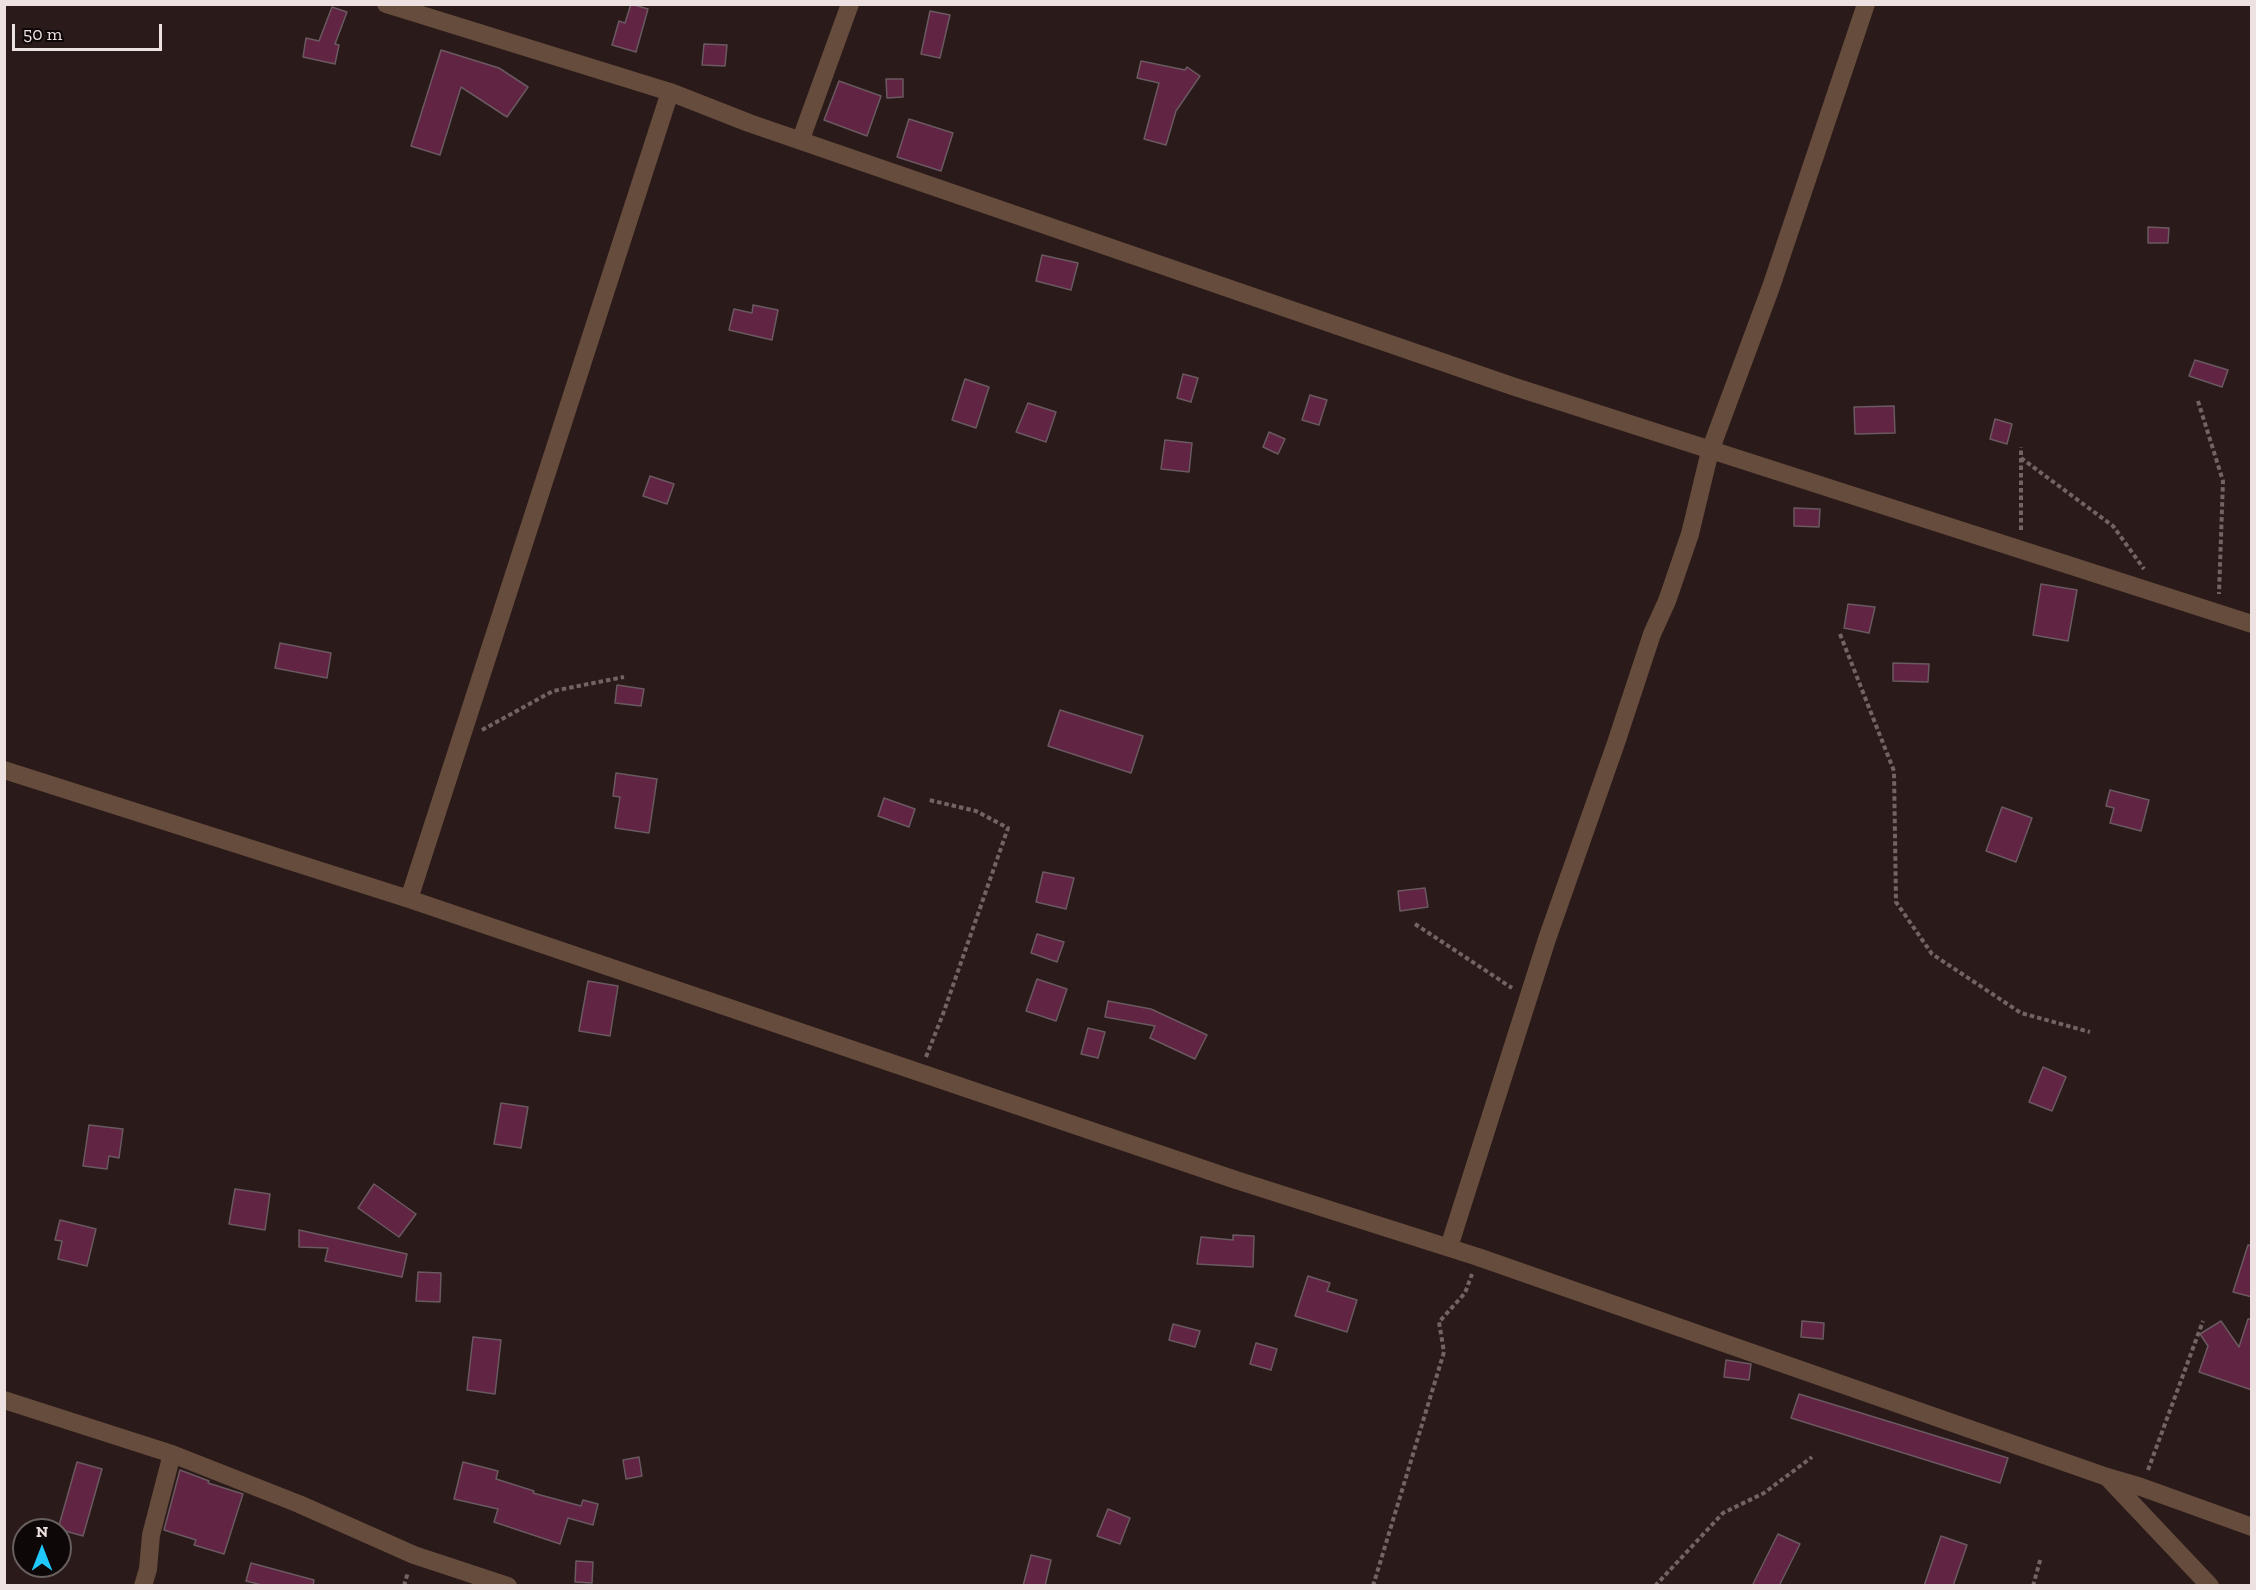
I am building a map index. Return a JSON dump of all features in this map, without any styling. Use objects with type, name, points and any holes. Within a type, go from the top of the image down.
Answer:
[{"type":"street","points":[[386,4],[670,92],[749,123],[801,139],[1512,386],[2252,624]]},
{"type":"street","points":[[801,139],[850,4]]},
{"type":"street","points":[[1449,1247],[1547,939],[1652,634],[1667,601],[1690,534],[1710,451],[1771,287],[1866,4]]},
{"type":"street","points":[[409,899],[670,92]]},
{"type":"street","points":[[4,770],[409,899],[1236,1180],[1449,1247],[2107,1477],[2142,1486],[2252,1527]]},
{"type":"street","points":[[4,1400],[172,1454],[299,1504],[414,1555],[508,1586]]},
{"type":"street","points":[[143,1586],[148,1569],[151,1535],[172,1454]]},
{"type":"street","points":[[2107,1477],[2210,1586]]},
{"type":"path","points":[[2198,401],[2223,481],[2218,613]]},
{"type":"path","points":[[2021,447],[2021,550]]},
{"type":"path","points":[[2021,458],[2113,526],[2163,596]]},
{"type":"path","points":[[1840,634],[1894,771],[1896,902],[1932,954],[2021,1013],[2090,1032]]},
{"type":"path","points":[[459,744],[553,691],[624,677]]},
{"type":"path","points":[[920,1071],[943,1014],[1008,828],[976,812],[929,801]]},
{"type":"path","points":[[1415,924],[1528,998]]},
{"type":"path","points":[[1373,1586],[1444,1352],[1439,1322],[1465,1293],[1478,1257]]},
{"type":"path","points":[[2142,1486],[2203,1321]]},
{"type":"path","points":[[1655,1586],[1724,1513],[1764,1493],[1812,1457]]},
{"type":"path","points":[[2033,1586],[2041,1557]]},
{"type":"building","points":[[631,4],[648,9],[636,52],[612,45],[619,21],[625,23]]},
{"type":"building","points":[[332,7],[347,12],[335,44],[339,45],[335,64],[303,57],[306,38],[319,41]]},
{"type":"building","points":[[930,11],[950,15],[940,58],[921,54]]},
{"type":"building","points":[[704,44],[727,45],[725,66],[702,65]]},
{"type":"building","points":[[441,50],[499,68],[528,87],[507,117],[461,87],[440,155],[411,146]]},
{"type":"building","points":[[1141,61],[1185,70],[1187,67],[1200,76],[1176,111],[1166,145],[1144,139],[1159,83],[1137,78]]},
{"type":"building","points":[[886,79],[903,79],[903,97],[887,98]]},
{"type":"building","points":[[839,81],[881,96],[867,136],[824,120]]},
{"type":"building","points":[[909,119],[953,133],[941,171],[897,157]]},
{"type":"building","points":[[2148,227],[2169,228],[2168,243],[2148,243]]},
{"type":"building","points":[[1042,255],[1078,263],[1071,290],[1036,281]]},
{"type":"building","points":[[753,305],[778,310],[772,340],[729,330],[734,309],[752,313]]},
{"type":"building","points":[[2195,360],[2228,370],[2222,387],[2189,376]]},
{"type":"building","points":[[1183,374],[1198,378],[1191,402],[1177,398]]},
{"type":"building","points":[[965,379],[989,387],[976,428],[952,420]]},
{"type":"building","points":[[1310,395],[1327,400],[1319,425],[1302,420]]},
{"type":"building","points":[[1028,403],[1056,412],[1046,442],[1016,432]]},
{"type":"building","points":[[1894,406],[1895,433],[1855,434],[1854,407]]},
{"type":"building","points":[[1995,419],[2012,424],[2007,444],[1990,439]]},
{"type":"building","points":[[1269,432],[1285,439],[1278,454],[1263,447]]},
{"type":"building","points":[[1165,440],[1192,443],[1189,472],[1161,469]]},
{"type":"building","points":[[650,476],[674,484],[667,504],[643,496]]},
{"type":"building","points":[[1794,508],[1820,509],[1819,527],[1794,526]]},
{"type":"building","points":[[2041,584],[2077,590],[2068,641],[2033,635]]},
{"type":"building","points":[[1848,604],[1875,607],[1869,633],[1844,628]]},
{"type":"building","points":[[280,643],[331,653],[327,678],[275,668]]},
{"type":"building","points":[[1893,663],[1929,664],[1928,682],[1893,681]]},
{"type":"building","points":[[617,685],[644,689],[641,706],[615,703]]},
{"type":"building","points":[[1060,710],[1143,736],[1131,773],[1048,746]]},
{"type":"building","points":[[616,773],[657,779],[649,833],[615,828],[620,797],[613,796]]},
{"type":"building","points":[[2110,790],[2149,800],[2141,831],[2110,823],[2114,808],[2106,806]]},
{"type":"building","points":[[884,798],[915,809],[909,827],[878,816]]},
{"type":"building","points":[[2002,807],[2032,818],[2016,862],[1986,851]]},
{"type":"building","points":[[1043,872],[1074,878],[1066,909],[1036,902]]},
{"type":"building","points":[[1425,888],[1428,907],[1400,911],[1398,891]]},
{"type":"building","points":[[1037,934],[1064,942],[1057,962],[1031,953]]},
{"type":"building","points":[[1037,979],[1067,989],[1056,1021],[1026,1011]]},
{"type":"building","points":[[588,981],[618,986],[610,1036],[579,1031]]},
{"type":"building","points":[[1108,1001],[1151,1009],[1207,1035],[1195,1059],[1150,1038],[1155,1026],[1105,1017]]},
{"type":"building","points":[[1088,1028],[1105,1032],[1098,1058],[1081,1054]]},
{"type":"building","points":[[2043,1067],[2066,1077],[2052,1111],[2029,1102]]},
{"type":"building","points":[[501,1103],[528,1107],[521,1148],[494,1144]]},
{"type":"building","points":[[89,1125],[123,1129],[119,1158],[109,1156],[107,1169],[83,1166]]},
{"type":"building","points":[[374,1184],[416,1214],[399,1237],[358,1208]]},
{"type":"building","points":[[235,1189],[270,1194],[265,1230],[229,1224]]},
{"type":"building","points":[[60,1220],[96,1229],[87,1266],[58,1259],[62,1241],[55,1240]]},
{"type":"building","points":[[299,1230],[407,1254],[402,1277],[325,1261],[328,1248],[299,1247]]},
{"type":"building","points":[[1233,1235],[1254,1236],[1253,1267],[1197,1264],[1201,1237],[1233,1240]]},
{"type":"building","points":[[2248,1245],[2252,1246],[2252,1297],[2233,1292]]},
{"type":"building","points":[[418,1272],[441,1273],[440,1302],[416,1301]]},
{"type":"building","points":[[1308,1276],[1330,1283],[1327,1291],[1357,1300],[1347,1332],[1295,1316]]},
{"type":"building","points":[[2248,1319],[2252,1319],[2252,1390],[2199,1372],[2208,1346],[2200,1334],[2221,1321],[2239,1347]]},
{"type":"building","points":[[1802,1321],[1824,1323],[1823,1339],[1801,1337]]},
{"type":"building","points":[[1173,1324],[1200,1331],[1195,1347],[1169,1340]]},
{"type":"building","points":[[473,1337],[501,1340],[495,1394],[467,1390]]},
{"type":"building","points":[[1256,1343],[1277,1349],[1271,1370],[1250,1364]]},
{"type":"building","points":[[1726,1360],[1751,1364],[1749,1380],[1724,1377]]},
{"type":"building","points":[[1799,1394],[2008,1458],[2000,1483],[1791,1418]]},
{"type":"building","points":[[639,1457],[642,1476],[626,1479],[623,1460]]},
{"type":"building","points":[[77,1462],[102,1469],[83,1536],[72,1533],[72,1518],[61,1518]]},
{"type":"building","points":[[463,1462],[498,1471],[496,1479],[534,1491],[533,1493],[581,1506],[583,1500],[598,1504],[593,1525],[568,1518],[560,1544],[494,1522],[498,1509],[454,1499]]},
{"type":"building","points":[[180,1470],[209,1481],[208,1483],[243,1494],[224,1554],[194,1545],[196,1540],[164,1530]]},
{"type":"building","points":[[1108,1509],[1130,1518],[1120,1544],[1097,1536]]},
{"type":"building","points":[[1778,1534],[1800,1544],[1779,1586],[1752,1586]]},
{"type":"building","points":[[1941,1536],[1967,1545],[1953,1586],[1924,1586]]},
{"type":"building","points":[[1031,1555],[1051,1560],[1045,1586],[1023,1586]]},
{"type":"building","points":[[576,1561],[593,1562],[592,1583],[575,1582]]},
{"type":"building","points":[[251,1563],[314,1580],[313,1586],[266,1586],[246,1581]]}]
